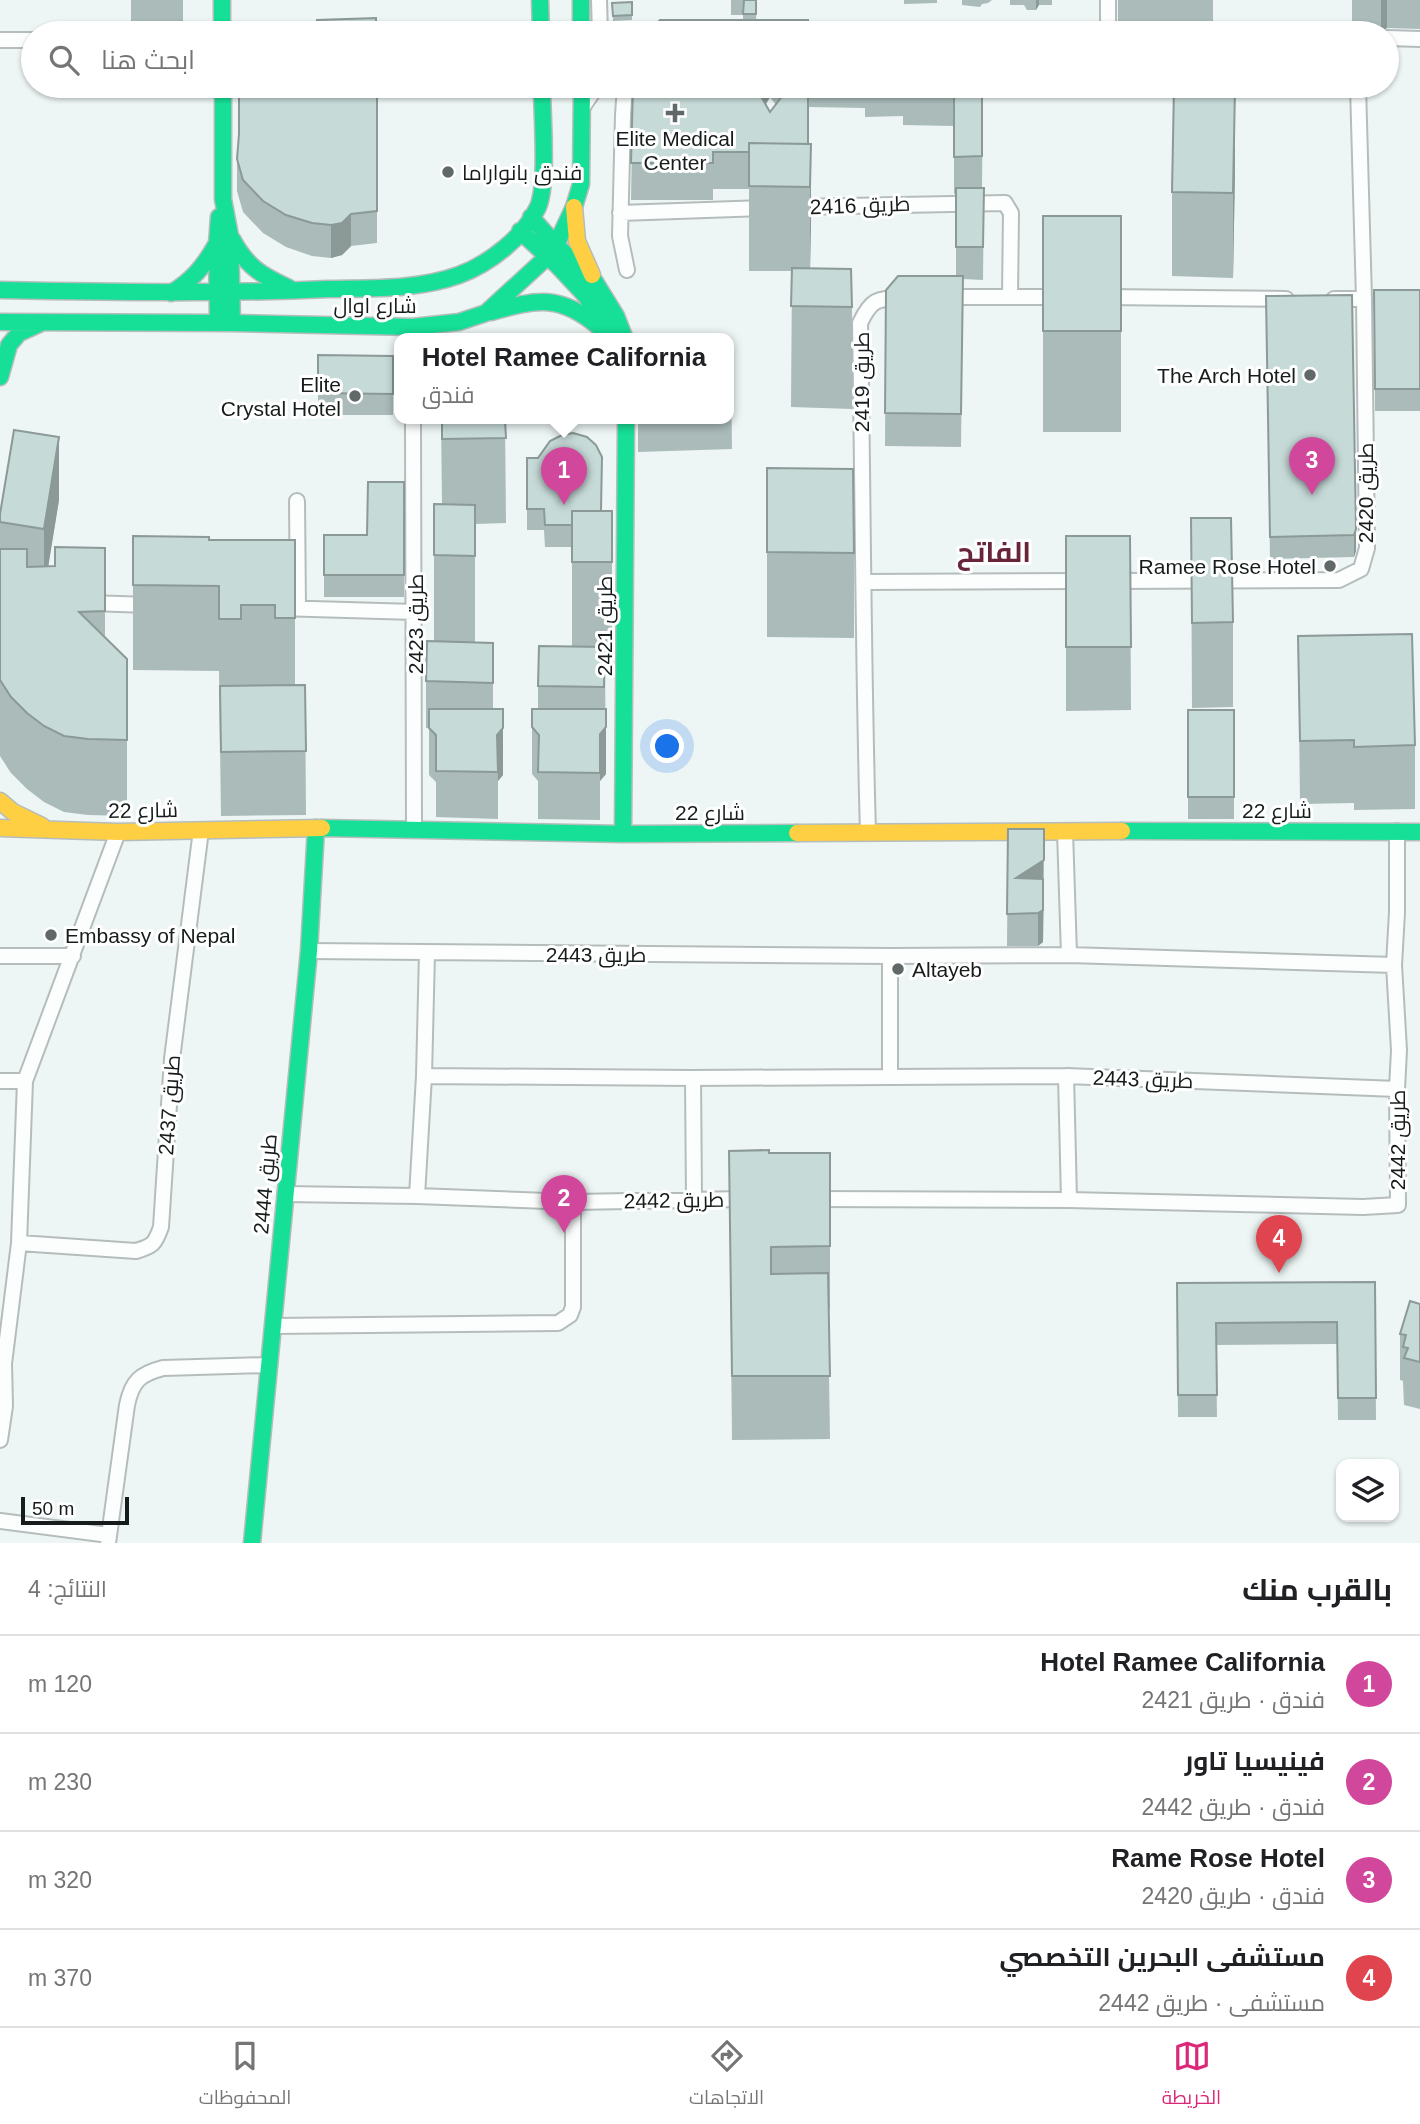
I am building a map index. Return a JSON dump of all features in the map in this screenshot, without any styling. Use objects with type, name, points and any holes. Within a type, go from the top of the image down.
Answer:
[{"type":"street","points":[[222,0],[222,21]]},
{"type":"street","points":[[541,0],[541,21]]},
{"type":"street","points":[[581,0],[581,21]]},
{"type":"street","points":[[599,0],[600,21]]},
{"type":"street","points":[[1108,0],[1108,21]]},
{"type":"street","points":[[1399,38],[1420,38]]},
{"type":"street","points":[[0,40],[21,40]]},
{"type":"street","points":[[223,98],[225,323]]},
{"type":"street","name":"شارع اوال","points":[[0,290],[170,294],[297,291],[433,283],[459,275],[479,266],[520,232],[540,203],[542,98]]},
{"type":"street","name":"شارع اوال","points":[[0,322],[413,327],[459,322],[486,313],[551,251],[574,207],[582,184],[582,98]]},
{"type":"street","points":[[582,108],[589,98]]},
{"type":"street","points":[[619,98],[623,115]]},
{"type":"street","points":[[624,98],[620,213],[621,248],[627,270]]},
{"type":"street","name":"طريق 2420","points":[[864,582],[1339,580],[1361,569],[1367,548],[1358,98]]},
{"type":"street","name":"طريق 2416","points":[[620,213],[1001,202],[1008,205],[1011,212],[1010,296]]},
{"type":"street","points":[[574,207],[577,241],[595,282],[617,316],[615,333]]},
{"type":"street","points":[[531,217],[551,251],[612,333]]},
{"type":"street","points":[[520,232],[595,282]]},
{"type":"street","points":[[223,240],[252,270],[297,291]]},
{"type":"street","points":[[170,294],[190,284],[223,240]]},
{"type":"street","name":"طريق 2419","points":[[868,832],[863,666],[860,323],[867,307],[883,299],[1010,296],[1300,299]]},
{"type":"street","points":[[1326,299],[1364,299]]},
{"type":"street","points":[[486,313],[527,302],[552,301],[582,313],[608,333]]},
{"type":"street","points":[[0,377],[9,345],[19,334],[43,321]]},
{"type":"street","name":"طريق 2423","points":[[414,424],[414,829]]},
{"type":"street","name":"طريق 2421","points":[[623,834],[626,424]]},
{"type":"street","points":[[297,501],[298,608]]},
{"type":"street","points":[[78,603],[160,605]]},
{"type":"street","points":[[270,608],[415,612]]},
{"type":"street","points":[[0,801],[13,812],[49,830]]},
{"type":"street","name":"شارع 22","points":[[0,828],[118,832],[316,828],[623,834],[1420,832]]},
{"type":"street","name":"طريق 2444","points":[[252,1543],[309,951],[316,828]]},
{"type":"street","name":"طريق 2437","points":[[19,1243],[136,1251],[151,1247],[156,1239],[161,1227],[172,1059],[201,830]]},
{"type":"street","points":[[1065,831],[1069,955]]},
{"type":"street","name":"طريق 2442","points":[[792,1199],[1069,1200],[1363,1207],[1398,1205],[1399,1050],[1394,965],[1397,831]]},
{"type":"street","points":[[0,1440],[5,1406],[2,1365],[19,1243],[25,1081],[118,832]]},
{"type":"street","name":"طريق 2443","points":[[309,951],[1069,955],[1394,965]]},
{"type":"street","points":[[417,1196],[427,953]]},
{"type":"street","points":[[0,956],[73,956]]},
{"type":"street","points":[[890,956],[890,1077]]},
{"type":"street","name":"طريق 2443","points":[[424,1076],[1066,1076],[1397,1089]]},
{"type":"street","points":[[1066,1076],[1069,1200]]},
{"type":"street","points":[[694,1078],[694,1199]]},
{"type":"street","points":[[0,1081],[25,1081]]},
{"type":"street","name":"طريق 2442","points":[[285,1194],[573,1202],[764,1199]]},
{"type":"street","points":[[274,1326],[558,1323],[570,1315],[573,1307],[573,1202]]},
{"type":"street","points":[[0,1521],[109,1539],[127,1405],[136,1381],[149,1372],[163,1368],[269,1364]]},
{"type":"building","points":[[744,0],[756,0],[756,14],[743,14]]},
{"type":"building","points":[[632,2],[632,15],[613,16],[612,3]]},
{"type":"building","points":[[376,18],[376,21],[317,20]]},
{"type":"building","points":[[660,20],[808,20],[808,21]]},
{"type":"building","points":[[239,98],[377,98],[377,211],[351,214],[342,223],[331,225],[312,223],[286,215],[263,201],[243,180],[237,159]]},
{"type":"building","points":[[633,98],[762,98],[770,112],[781,98],[808,98],[808,144],[749,143],[749,152],[713,152],[713,163],[631,163]]},
{"type":"building","points":[[954,98],[982,98],[982,156],[954,157]]},
{"type":"building","points":[[1174,98],[1235,98],[1233,193],[1172,192]]},
{"type":"building","points":[[749,143],[811,144],[810,187],[749,186]]},
{"type":"building","points":[[956,188],[984,188],[983,247],[956,247]]},
{"type":"building","points":[[1043,216],[1121,216],[1121,331],[1043,331]]},
{"type":"building","points":[[792,268],[851,269],[852,307],[791,306]]},
{"type":"building","points":[[898,276],[963,276],[961,414],[885,413],[886,290]]},
{"type":"building","points":[[1374,290],[1420,290],[1420,389],[1375,389]]},
{"type":"building","points":[[1352,295],[1354,535],[1270,537],[1266,296]]},
{"type":"building","points":[[318,355],[393,356],[393,394],[318,393]]},
{"type":"building","points":[[442,424],[505,424],[506,438],[442,439]]},
{"type":"building","points":[[14,430],[59,437],[44,529],[0,522]]},
{"type":"building","points":[[573,433],[587,437],[596,445],[602,457],[601,511],[572,511],[572,525],[545,525],[544,509],[527,509],[527,458],[538,458],[550,441]]},
{"type":"building","points":[[767,468],[853,469],[854,553],[767,552]]},
{"type":"building","points":[[368,482],[404,482],[404,575],[324,575],[324,535],[367,535]]},
{"type":"building","points":[[434,504],[475,505],[475,556],[434,555]]},
{"type":"building","points":[[572,511],[612,511],[612,562],[572,562]]},
{"type":"building","points":[[1191,518],[1231,518],[1233,622],[1192,623]]},
{"type":"building","points":[[133,536],[209,537],[209,540],[295,540],[295,618],[275,618],[275,605],[241,605],[241,619],[219,619],[219,586],[133,585]]},
{"type":"building","points":[[1066,536],[1130,536],[1131,647],[1066,647]]},
{"type":"building","points":[[55,547],[105,548],[105,611],[79,612],[127,659],[127,740],[64,736],[27,713],[11,697],[0,680],[0,549],[27,549],[27,567],[55,566]]},
{"type":"building","points":[[1412,634],[1415,745],[1354,747],[1354,740],[1300,741],[1298,636]]},
{"type":"building","points":[[427,641],[493,643],[493,683],[426,681]]},
{"type":"building","points":[[539,646],[605,647],[604,687],[538,686]]},
{"type":"building","points":[[305,685],[306,751],[221,752],[220,686]]},
{"type":"building","points":[[429,709],[503,709],[503,728],[497,735],[498,772],[436,771],[436,735],[429,728]]},
{"type":"building","points":[[532,709],[606,709],[606,727],[600,734],[600,773],[538,772],[539,735],[532,727]]},
{"type":"building","points":[[1188,710],[1234,710],[1234,797],[1188,797]]},
{"type":"building","points":[[1008,829],[1044,829],[1044,860],[1016,878],[1043,879],[1043,910],[1038,913],[1007,914]]},
{"type":"building","points":[[769,1150],[769,1153],[830,1153],[830,1246],[771,1247],[771,1274],[828,1273],[830,1376],[732,1376],[729,1151]]},
{"type":"building","points":[[1375,1282],[1376,1398],[1338,1398],[1337,1322],[1216,1323],[1217,1395],[1178,1395],[1177,1283]]},
{"type":"building","points":[[1410,1301],[1420,1304],[1420,1362],[1404,1358],[1408,1348],[1403,1347],[1406,1335],[1400,1334]]},
{"type":"traffic: fast","points":[[222,0],[222,21]]},
{"type":"traffic: fast","points":[[540,0],[541,21]]},
{"type":"traffic: fast","points":[[581,0],[581,21]]},
{"type":"traffic: fast","points":[[223,98],[223,199],[230,236],[232,323]]},
{"type":"traffic: fast","points":[[0,290],[205,292],[378,288],[411,286],[459,275],[482,264],[505,248],[524,229],[538,207],[544,166],[542,98]]},
{"type":"traffic: fast","points":[[0,322],[413,327],[459,322],[486,313],[547,257],[556,245],[574,207],[581,184],[582,98]]},
{"type":"traffic: fast","points":[[218,323],[219,217]]},
{"type":"traffic: fast","points":[[531,217],[595,282],[616,316],[623,333]]},
{"type":"traffic: fast","points":[[520,231],[586,296],[608,333]]},
{"type":"traffic: fast","points":[[232,239],[243,257],[256,269],[289,288]]},
{"type":"traffic: fast","points":[[171,293],[197,272],[216,245]]},
{"type":"traffic: fast","points":[[491,312],[522,304],[548,302],[572,309],[599,327]]},
{"type":"traffic: fast","points":[[0,377],[9,345],[19,333],[41,323]]},
{"type":"traffic: fast","points":[[623,834],[626,424]]},
{"type":"traffic: fast","points":[[252,1543],[309,951],[316,828]]},
{"type":"traffic: fast","points":[[322,828],[623,834],[797,833]]},
{"type":"traffic: fast","points":[[1122,831],[1420,832]]},
{"type":"traffic: slow","points":[[574,207],[577,241],[592,275]]},
{"type":"traffic: slow","points":[[0,801],[13,812],[42,826]]},
{"type":"traffic: slow","points":[[0,828],[118,832],[322,828]]},
{"type":"traffic: slow","points":[[797,833],[1122,831]]},
{"type":"place","name":"Elite Medical Center","points":[[675,113]]},
{"type":"place","name":"فندق بانواراما","points":[[448,172]]},
{"type":"place","name":"The Arch Hotel","points":[[1310,375]]},
{"type":"place","name":"Elite Crystal Hotel","points":[[355,396]]},
{"type":"place","name":"Rame Rose Hotel","points":[[1312,495]]},
{"type":"place","name":"Hotel Ramee California","points":[[564,505]]},
{"type":"place","name":"Ramee Rose Hotel","points":[[1330,566]]},
{"type":"place","name":"Embassy of Nepal","points":[[51,935]]},
{"type":"place","name":"Altayeb","points":[[898,969]]},
{"type":"place","name":"فينيسيا تاور","points":[[564,1233]]},
{"type":"place","name":"مستشفى البحرين التخصصي","points":[[1279,1273]]},
{"type":"district","name":"الفاتح","points":[[994,552]]}]
